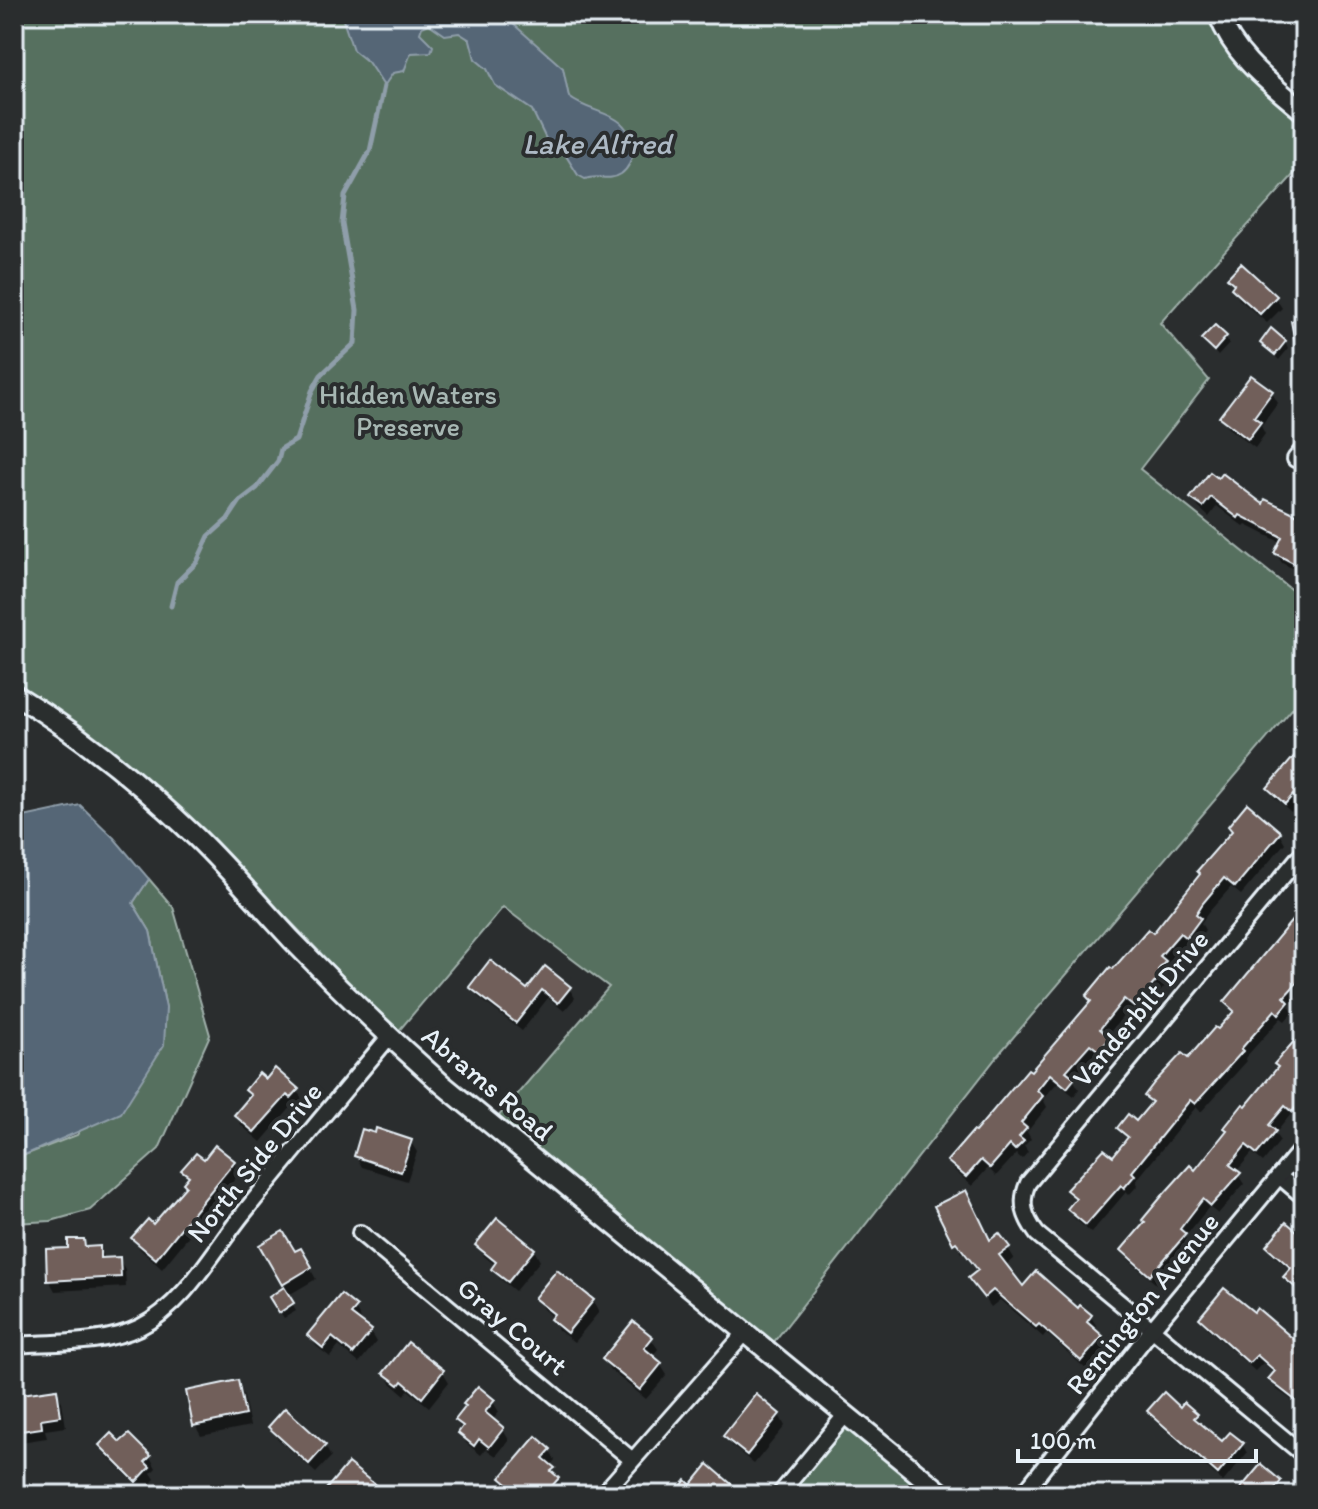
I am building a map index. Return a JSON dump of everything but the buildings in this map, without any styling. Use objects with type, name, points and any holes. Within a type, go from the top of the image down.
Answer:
[{"type":"street","points":[[1218,14],[1226,35],[1247,65],[1304,112]]},
{"type":"street","name":"Abrams Road","points":[[14,694],[137,783],[197,839],[389,1037],[454,1093],[944,1495]]},
{"type":"street","name":"Vanderbilt Drive","points":[[1153,1328],[1037,1234],[1024,1212],[1022,1200],[1028,1183],[1304,851]]},
{"type":"street","name":"North Side Drive","points":[[14,1345],[94,1339],[138,1328],[157,1317],[203,1266],[389,1037]]},
{"type":"street","name":"Remington Avenue","points":[[1022,1495],[1153,1328],[1304,1146]]},
{"type":"street","points":[[1279,1176],[1304,1197]]},
{"type":"street","name":"Gray Court","points":[[360,1233],[631,1459]]},
{"type":"street","points":[[1153,1328],[1304,1455]]},
{"type":"street","points":[[602,1495],[746,1332]]},
{"type":"street","points":[[779,1495],[846,1414]]},
{"type":"green space","name":"Hidden Waters Preserve","points":[[14,14],[1209,14],[1225,47],[1236,61],[1261,87],[1304,122],[1304,163],[1160,323],[1209,380],[1140,469],[1304,600],[1304,695],[999,1054],[773,1343],[497,1118],[609,987],[503,907],[397,1033],[248,880],[38,699],[14,684]]},
{"type":"green space","points":[[149,879],[173,907],[210,1035],[159,1149],[90,1210],[51,1221],[14,1223],[14,1166],[22,1156],[77,1135],[166,1008],[150,931],[133,903]]},
{"type":"green space","points":[[839,1419],[932,1495],[778,1495]]},
{"type":"water","name":"Lake Alfred","points":[[337,14],[502,14],[563,68],[569,97],[610,116],[626,128],[632,152],[630,164],[621,174],[612,177],[585,179],[578,175],[566,156],[547,141],[532,110],[495,85],[487,69],[475,59],[470,40],[459,33],[445,35],[429,24],[422,27],[420,33],[433,46],[431,52],[411,53],[404,71],[393,73],[384,86],[368,62],[353,50],[342,17]]},
{"type":"water","points":[[80,805],[149,879],[133,903],[150,931],[166,1008],[164,1045],[121,1113],[22,1156],[14,1166],[14,819]]},
{"type":"waterway","points":[[171,606],[177,582],[197,562],[209,536],[228,519],[240,501],[257,488],[278,461],[281,449],[296,440],[312,391],[321,375],[355,343],[357,310],[342,223],[345,196],[370,151],[384,86]]}]
